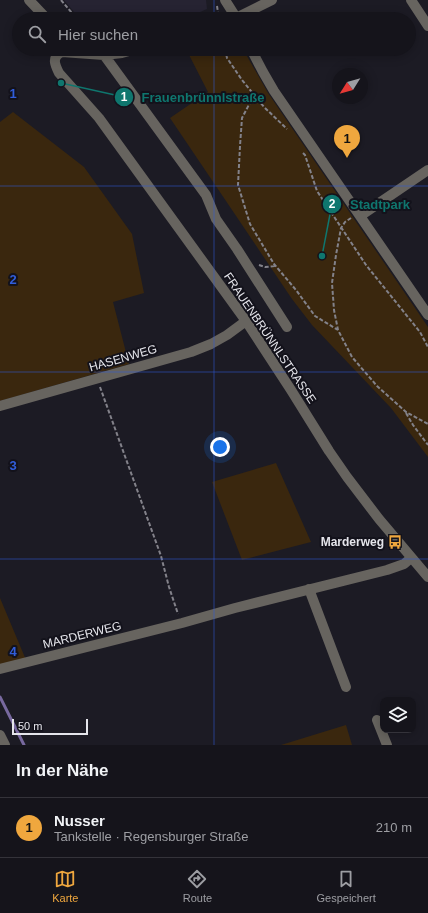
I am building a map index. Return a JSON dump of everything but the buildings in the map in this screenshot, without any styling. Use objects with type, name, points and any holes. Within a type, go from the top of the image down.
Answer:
[{"type":"street","points":[[29,0],[40,12]]},
{"type":"street","points":[[249,12],[272,0]]},
{"type":"street","points":[[411,0],[428,26]]},
{"type":"street","points":[[220,1],[230,12]]},
{"type":"street","name":"FRAUENBRÜNNLSTRASSE","points":[[56,56],[54,60],[59,74],[99,118],[246,321],[291,390],[328,452],[379,519],[428,577]]},
{"type":"street","name":"FRAUENBRÜNNLSTRASSE","points":[[104,56],[206,195],[216,219],[287,327]]},
{"type":"street","points":[[254,56],[274,91],[428,315]]},
{"type":"street","points":[[359,214],[427,173]]},
{"type":"street","name":"HASENWEG","points":[[0,406],[191,352],[211,344],[227,335],[246,321]]},
{"type":"street","name":"MARDERWEG","points":[[0,669],[387,570],[404,564],[411,558]]},
{"type":"street","points":[[309,589],[346,687]]},
{"type":"street","points":[[377,720],[387,745]]},
{"type":"street","points":[[0,735],[5,745]]},
{"type":"path","points":[[61,0],[71,12]]},
{"type":"path","points":[[220,1],[220,12]]},
{"type":"path","points":[[227,56],[254,95],[289,131]]},
{"type":"path","points":[[254,95],[242,118],[238,185],[250,224],[276,266],[315,316],[338,330]]},
{"type":"path","points":[[301,149],[305,155],[317,191],[366,265],[420,332],[428,347]]},
{"type":"path","points":[[359,214],[345,222],[341,228],[336,255],[332,283],[334,310],[338,330],[352,357],[377,386],[406,412],[428,424]]},
{"type":"path","points":[[265,266],[276,266]]},
{"type":"path","points":[[96,379],[161,556],[174,604],[182,623]]},
{"type":"path","points":[[406,412],[413,425],[428,445]]},
{"type":"shaded area","points":[[64,0],[206,0],[207,9],[200,12],[74,12]]},
{"type":"shaded area","points":[[190,56],[247,56],[268,93],[428,327],[428,457],[391,408],[312,325],[292,299],[170,118],[208,92]]},
{"type":"shaded area","points":[[13,112],[84,167],[132,234],[144,293],[113,302],[129,364],[0,401],[0,122]]},
{"type":"shaded area","points":[[276,463],[311,542],[242,560],[212,482]]},
{"type":"shaded area","points":[[0,598],[26,660],[0,666]]},
{"type":"shaded area","points":[[346,725],[352,745],[281,745]]},
{"type":"waterway","points":[[0,697],[24,745]]},
{"type":"place","name":"Frauenbrünnlstraße","points":[[61,83]]},
{"type":"place","name":"Nusser","points":[[347,158]]},
{"type":"place","name":"Stadtpark","points":[[322,256]]},
{"type":"place","name":"Marderweg","points":[[395,542]]}]
